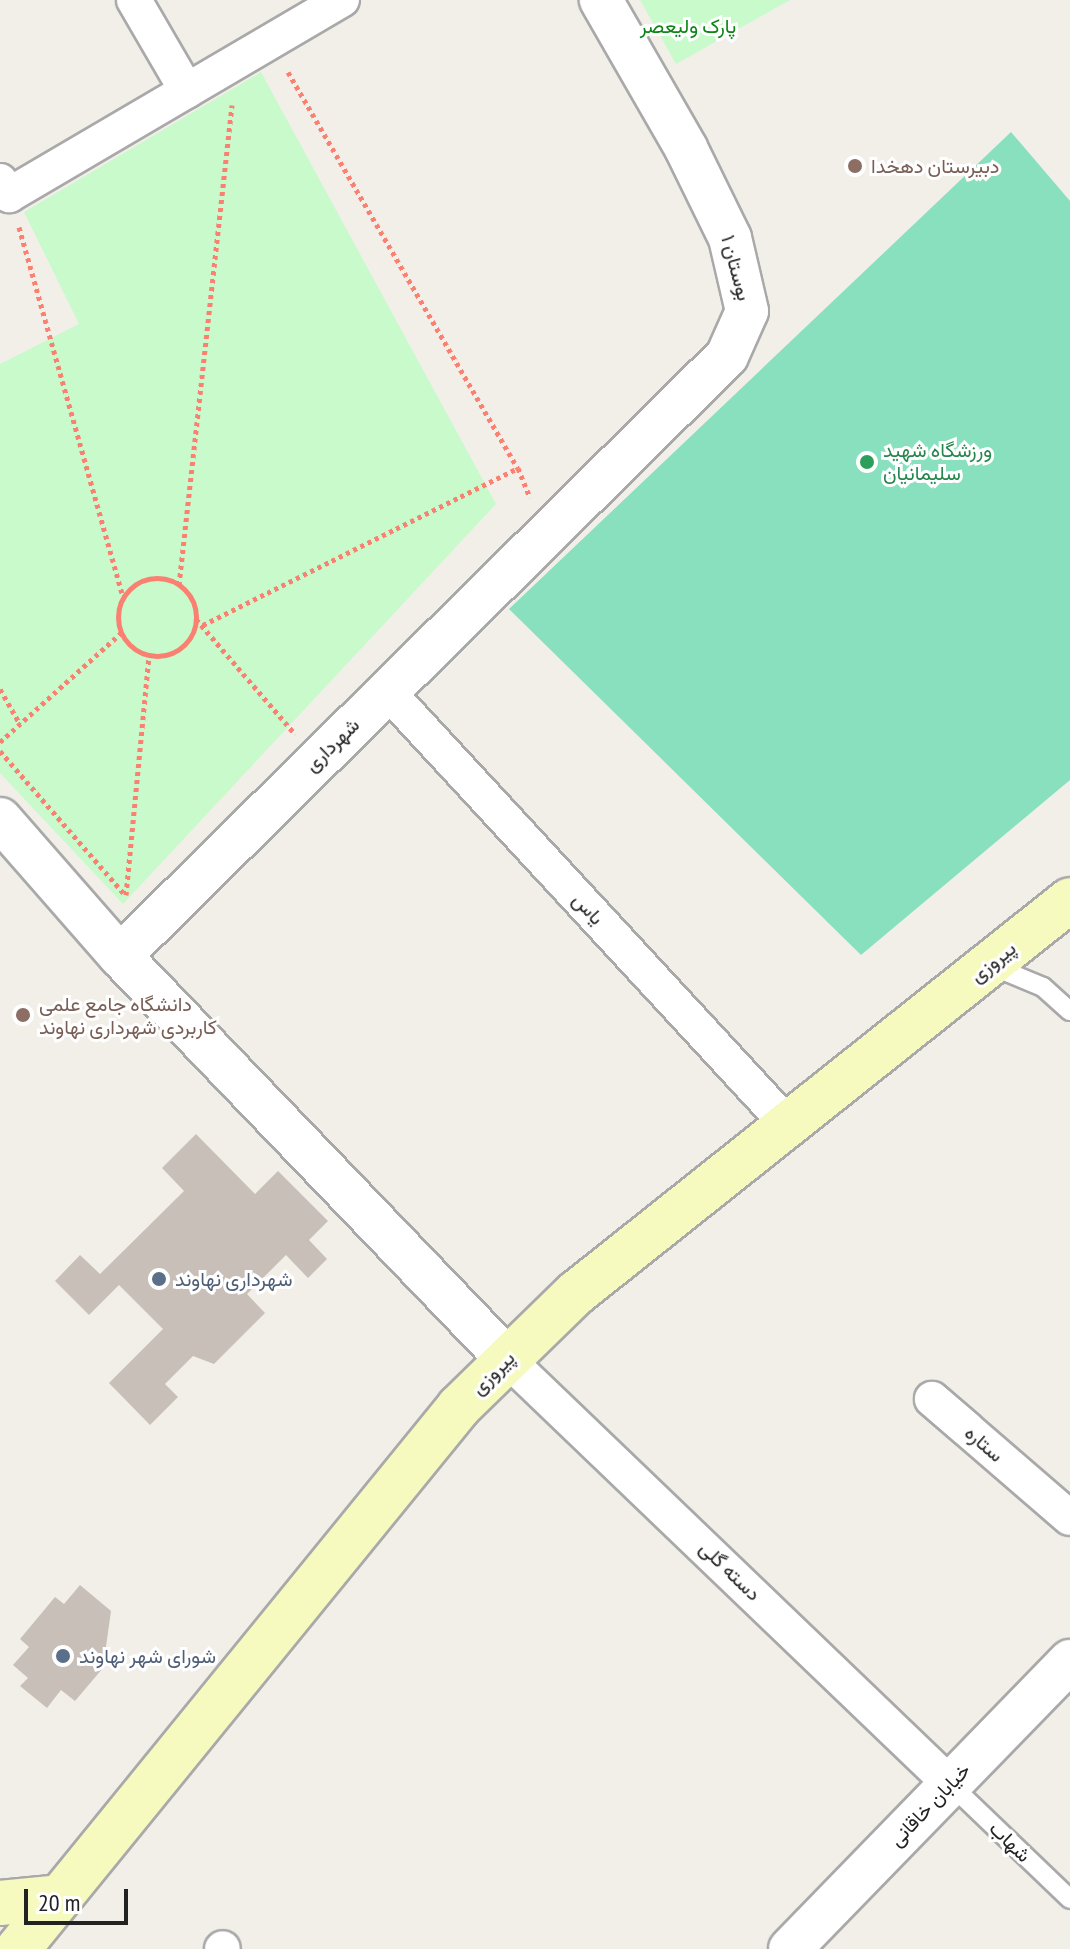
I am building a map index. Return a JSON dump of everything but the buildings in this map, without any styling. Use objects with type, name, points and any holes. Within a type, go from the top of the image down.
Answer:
[{"type":"main road","name":"پیروزی","points":[[18,1949],[449,1419],[507,1359],[576,1293],[1070,900]]},
{"type":"main road","points":[[0,1903],[60,1897]]},
{"type":"street","points":[[134,0],[187,91]]},
{"type":"street","points":[[4,188],[187,91],[342,0]]},
{"type":"street","name":"بوستان ۱","points":[[546,536],[727,356],[747,311],[730,238],[686,148],[601,0]]},
{"type":"street","name":"شهرداری","points":[[120,956],[546,536]]},
{"type":"street","name":"یاس","points":[[388,692],[788,1125]]},
{"type":"street","points":[[0,819],[120,956],[507,1359]]},
{"type":"street","name":"دسته گلی","points":[[507,1359],[950,1784]]},
{"type":"street","name":"ستاره","points":[[961,1424],[1070,1518]]},
{"type":"street","name":"خیابان خاقانی","points":[[790,1949],[1070,1661]]},
{"type":"lane","points":[[989,965],[1043,987],[1070,1011]]},
{"type":"lane","name":"شهاب","points":[[950,1784],[1070,1899]]},
{"type":"path","points":[[270,42],[518,468],[546,536]]},
{"type":"path","points":[[179,585],[237,62]]},
{"type":"path","points":[[4,188],[123,597],[118,622],[121,633],[128,644],[149,656],[176,652],[186,644],[196,619]]},
{"type":"path","points":[[203,625],[518,468]]},
{"type":"path","points":[[123,597],[141,581],[166,579],[179,585],[189,594],[196,619],[317,759]]},
{"type":"path","points":[[0,742],[121,633]]},
{"type":"path","points":[[120,956],[149,656]]},
{"type":"path","points":[[0,689],[20,724]]},
{"type":"path","points":[[0,751],[126,896]]},
{"type":"green space","name":"پارک ولیعصر","points":[[640,0],[790,0],[676,64]]},
{"type":"green space","points":[[261,72],[496,504],[123,904],[0,773],[0,364],[79,324],[24,212]]},
{"type":"green space","name":"ورزشگاه شهید سلیمانیان","points":[[1011,132],[1070,201],[1070,780],[861,955],[509,609]]},
{"type":"place","name":"دبیرستان دهخدا","points":[[855,166]]},
{"type":"place","name":"ورزشگاه شهید سلیمانیان","points":[[867,462]]},
{"type":"place","name":"دانشگاه جامع علمی کاربردی شهرداری نهاوند","points":[[23,1015]]},
{"type":"place","name":"شهرداری نهاوند","points":[[159,1279]]},
{"type":"place","name":"شورای شهر نهاوند","points":[[63,1656]]}]
